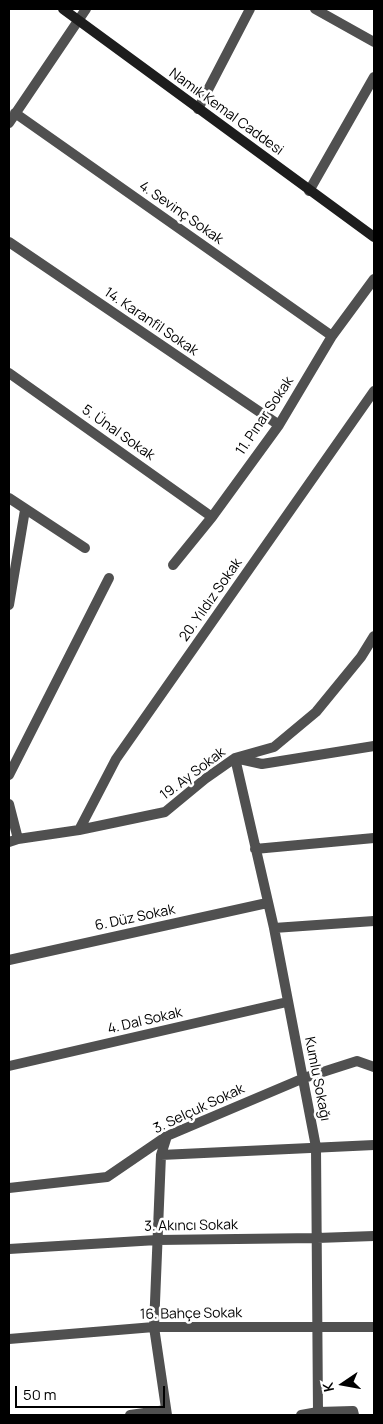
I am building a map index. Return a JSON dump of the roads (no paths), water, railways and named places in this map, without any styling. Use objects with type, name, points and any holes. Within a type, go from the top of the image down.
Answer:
[{"type":"street","name":"Namık Kemal Caddesi","points":[[63,9],[374,237]]},
{"type":"street","points":[[9,123],[86,9]]},
{"type":"street","points":[[198,109],[250,9]]},
{"type":"street","points":[[315,9],[374,42]]},
{"type":"street","points":[[309,190],[374,77]]},
{"type":"street","name":"4. Sevinç Sokak","points":[[15,113],[332,336]]},
{"type":"street","name":"14. Karanfil Sokak","points":[[9,242],[279,425]]},
{"type":"street","name":"11. Pınar Sokak","points":[[173,565],[212,516],[279,425],[332,336],[374,279]]},
{"type":"street","name":"5. Ünal Sokak","points":[[9,373],[212,516]]},
{"type":"street","name":"20. Yıldız Sokak","points":[[79,830],[116,759],[374,391]]},
{"type":"street","points":[[9,498],[85,548]]},
{"type":"street","points":[[9,605],[25,510]]},
{"type":"street","points":[[9,775],[110,578]]},
{"type":"street","name":"19. Ay Sokak","points":[[13,841],[79,830],[165,812],[234,758],[274,747],[316,712],[361,657],[374,636]]},
{"type":"street","points":[[361,657],[374,654]]},
{"type":"street","points":[[234,758],[262,764],[374,746]]},
{"type":"street","name":"Kumlu Sokağı","points":[[234,758],[274,928],[316,1147],[318,1412]]},
{"type":"street","points":[[9,804],[13,841]]},
{"type":"street","points":[[254,849],[374,838]]},
{"type":"street","name":"6. Düz Sokak","points":[[9,960],[267,903]]},
{"type":"street","points":[[274,928],[374,921]]},
{"type":"street","name":"4. Dal Sokak","points":[[9,1066],[287,1002]]},
{"type":"street","name":"3. Selçuk Sokak","points":[[9,1188],[107,1177],[167,1136],[304,1078],[357,1062],[374,1067]]},
{"type":"street","points":[[130,1415],[166,1413],[154,1327],[161,1155],[167,1136]]},
{"type":"street","points":[[161,1155],[374,1145]]},
{"type":"street","name":"3. Akıncı Sokak","points":[[9,1249],[157,1240],[374,1236]]},
{"type":"street","name":"16. Bahçe Sokak","points":[[9,1339],[154,1327],[374,1327]]},
{"type":"street","points":[[302,1415],[318,1412],[354,1413]]}]
